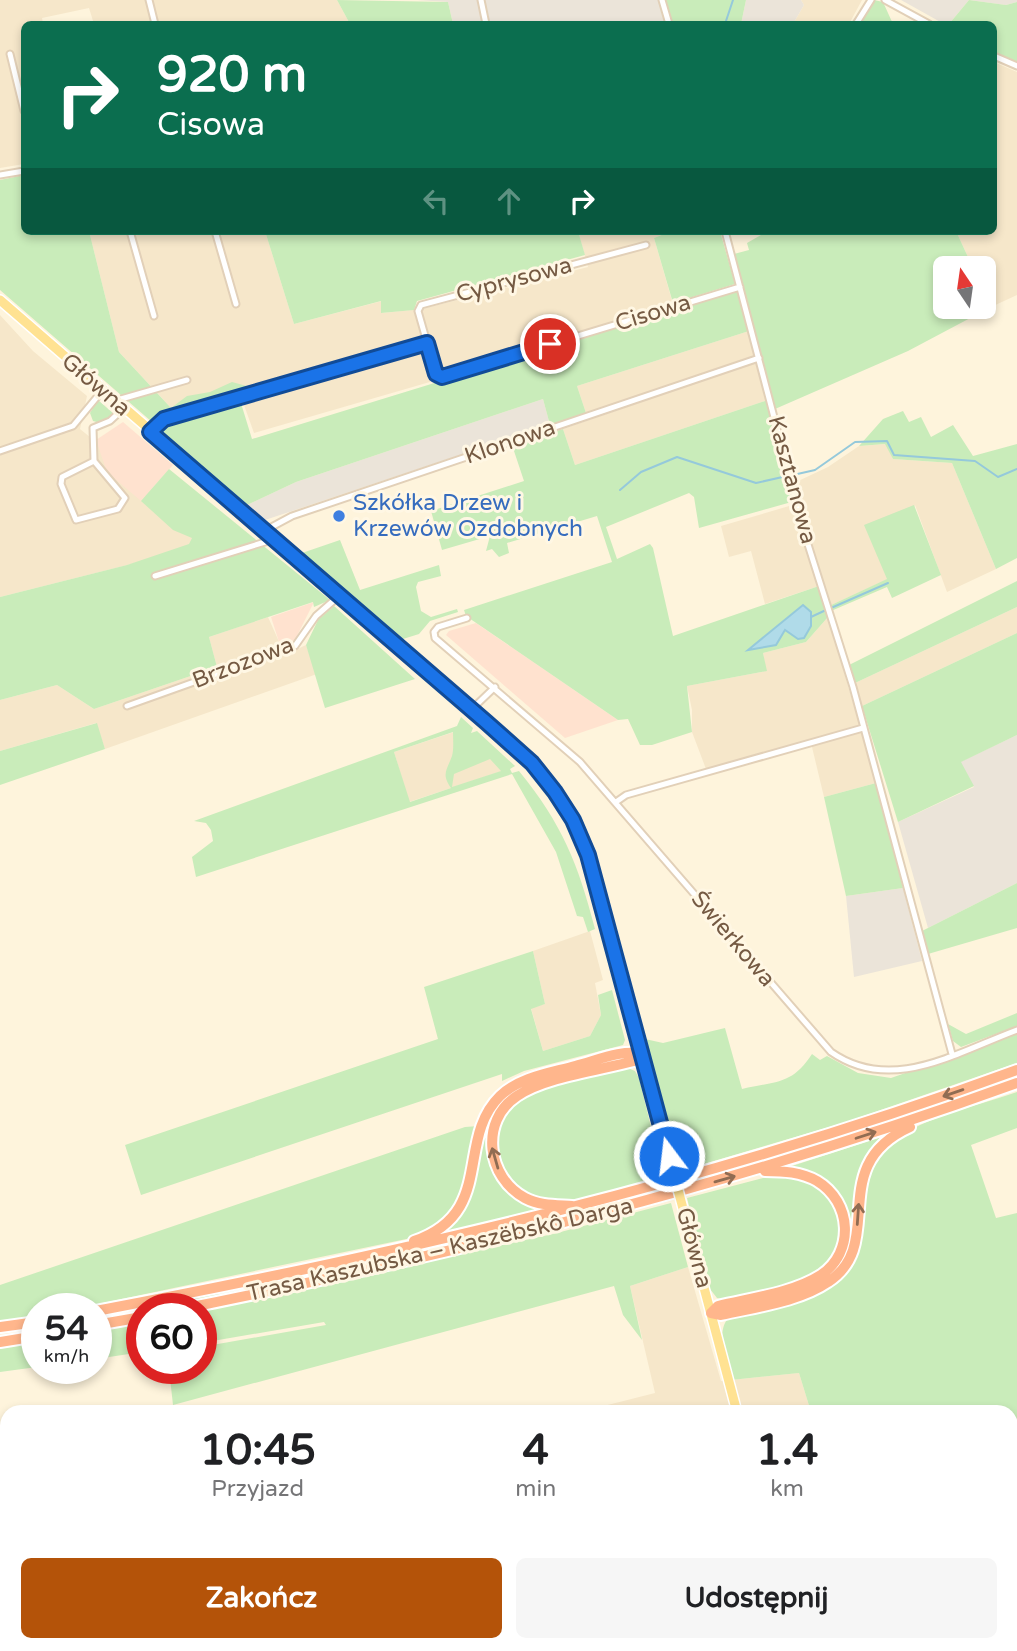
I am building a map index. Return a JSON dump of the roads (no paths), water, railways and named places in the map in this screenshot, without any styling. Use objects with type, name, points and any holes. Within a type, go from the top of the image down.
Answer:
[{"type":"highway","points":[[362,1258],[432,1234],[455,1215],[468,1186],[486,1116],[495,1102],[508,1090],[535,1077],[624,1053],[643,1054]]},
{"type":"highway","points":[[582,1206],[531,1201],[507,1184],[496,1166],[492,1147],[497,1119],[506,1105],[530,1089],[634,1061],[643,1054]]},
{"type":"highway","name":"Trasa Kaszubska – Kaszëbskô Darga","points":[[112,1308],[362,1258],[582,1206],[844,1130],[1017,1070]]},
{"type":"highway","name":"Trasa Kaszubska – Kaszëbskô Darga","points":[[217,1301],[469,1247],[625,1208],[754,1170],[1017,1083]]},
{"type":"highway","points":[[711,1313],[721,1315],[804,1294],[830,1281],[846,1265],[855,1245],[860,1188],[869,1159],[877,1148],[898,1133],[960,1104]]},
{"type":"highway","points":[[711,1313],[718,1306],[790,1287],[820,1275],[843,1249],[844,1217],[834,1195],[826,1187],[796,1173],[754,1170]]},
{"type":"highway","points":[[0,1328],[21,1325]]},
{"type":"highway","points":[[0,1342],[21,1339]]},
{"type":"main road","name":"Główna","points":[[0,300],[532,763],[573,820],[597,884],[735,1405]]},
{"type":"street","points":[[149,0],[154,21]]},
{"type":"street","points":[[481,0],[485,21]]},
{"type":"street","points":[[663,0],[668,21]]},
{"type":"street","points":[[858,21],[871,0]]},
{"type":"street","points":[[885,0],[924,21]]},
{"type":"street","points":[[10,54],[21,99]]},
{"type":"street","points":[[997,57],[1017,66]]},
{"type":"street","points":[[0,175],[21,172]]},
{"type":"street","points":[[131,235],[154,316]]},
{"type":"street","points":[[216,235],[236,304]]},
{"type":"street","name":"Kasztanowa","points":[[726,235],[805,535],[863,729],[952,1054]]},
{"type":"street","name":"Cyprysowa","points":[[427,343],[418,311],[421,305],[646,245]]},
{"type":"street","name":"Cisowa","points":[[427,343],[436,374],[442,377],[740,287]]},
{"type":"street","points":[[150,432],[164,419],[427,343]]},
{"type":"street","name":"Klonowa","points":[[155,576],[265,542],[268,534],[292,516],[759,358]]},
{"type":"street","points":[[114,401],[187,380]]},
{"type":"street","points":[[0,451],[73,426],[102,391]]},
{"type":"street","points":[[93,428],[110,421],[123,409]]},
{"type":"street","points":[[83,414],[93,428],[94,461],[125,498],[118,509],[83,521],[76,520],[61,484],[62,477],[94,461]]},
{"type":"street","name":"Brzozowa","points":[[127,706],[295,646],[316,616],[340,595]]},
{"type":"street","name":"Świerkowa","points":[[467,618],[438,627],[434,632],[435,638],[561,743],[831,1052],[847,1064],[878,1072],[902,1071],[1017,1030]]},
{"type":"street","points":[[472,709],[495,687]]},
{"type":"street","points":[[615,802],[626,795],[720,767],[863,729]]},
{"type":"water","points":[[803,605],[811,612],[811,626],[804,638],[798,639],[785,630],[776,645],[748,650]]},
{"type":"waterway","points":[[726,21],[733,0]]},
{"type":"waterway","points":[[793,475],[815,470],[855,442],[887,441],[894,455],[975,461],[998,477],[1017,469]]},
{"type":"waterway","points":[[620,490],[641,472],[677,457],[756,483],[787,476]]},
{"type":"waterway","points":[[831,608],[888,583]]},
{"type":"waterway","points":[[811,617],[826,610]]},
{"type":"place","name":"Szkółka Drzew i Krzewów Ozdobnych","points":[[339,516]]}]
